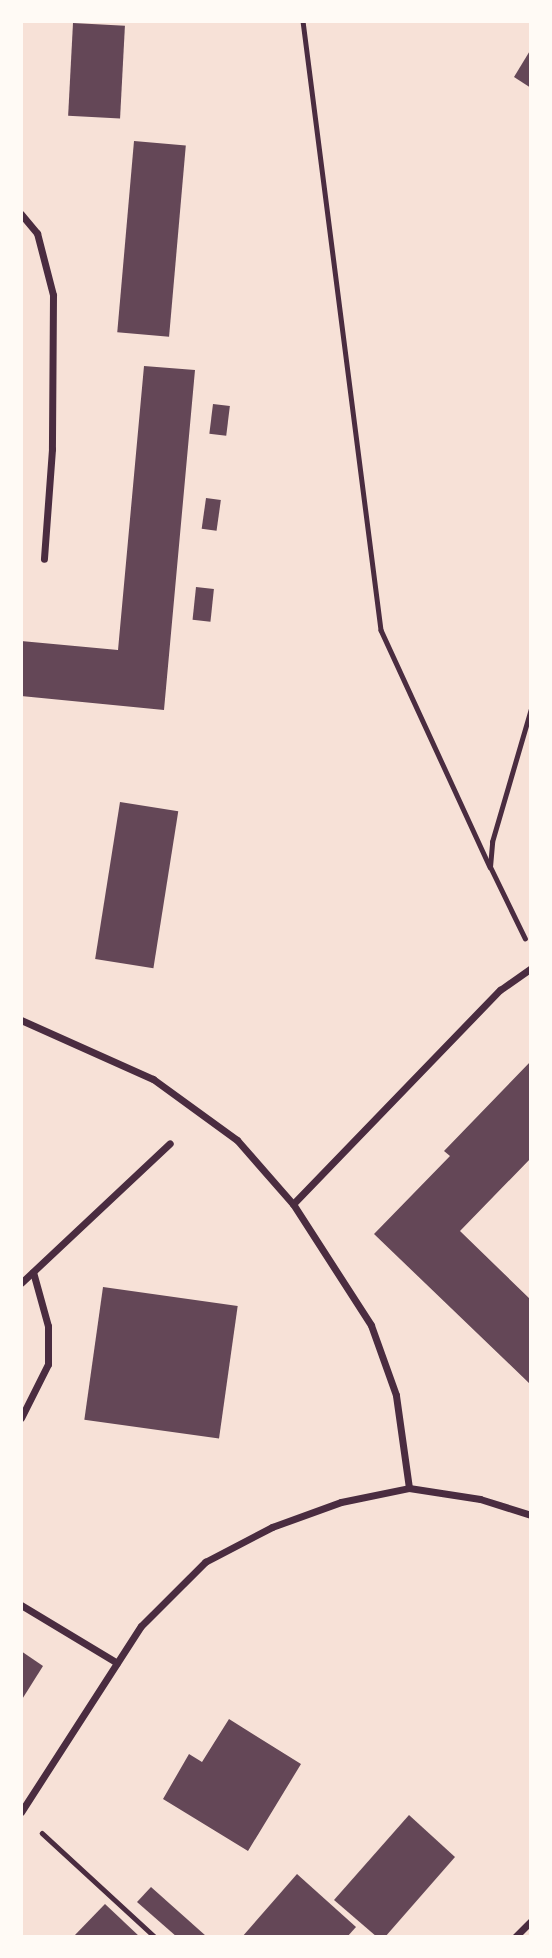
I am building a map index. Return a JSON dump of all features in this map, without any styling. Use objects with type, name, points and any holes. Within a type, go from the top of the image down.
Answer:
[{"type":"street","points":[[21,214],[37,233],[53,295],[52,449],[44,559]]},
{"type":"street","points":[[293,1204],[500,990],[531,968]]},
{"type":"street","points":[[21,1020],[153,1079],[237,1140],[293,1204],[371,1325],[396,1395],[409,1488]]},
{"type":"street","points":[[21,1283],[170,1143]]},
{"type":"street","points":[[21,1418],[48,1364],[48,1325],[33,1272]]},
{"type":"street","points":[[21,1812],[141,1626],[205,1562],[272,1527],[341,1502],[409,1488],[480,1499],[531,1515]]},
{"type":"street","points":[[21,1605],[117,1663]]},
{"type":"street","points":[[515,1937],[531,1921]]},
{"type":"path","points":[[303,21],[381,631],[531,953]]},
{"type":"path","points":[[490,867],[492,842],[531,709]]},
{"type":"path","points":[[40,1831],[155,1937]]},
{"type":"building","points":[[73,23],[125,26],[120,119],[68,116]]},
{"type":"building","points":[[531,49],[531,88],[514,77]]},
{"type":"building","points":[[134,141],[186,146],[169,337],[117,332]]},
{"type":"building","points":[[144,366],[195,370],[164,710],[21,696],[21,641],[118,650]]},
{"type":"building","points":[[213,404],[230,406],[226,436],[209,434]]},
{"type":"building","points":[[206,498],[221,500],[217,531],[202,529]]},
{"type":"building","points":[[196,587],[214,589],[210,622],[193,620]]},
{"type":"building","points":[[120,802],[178,811],[153,968],[95,959]]},
{"type":"building","points":[[531,1061],[531,1158],[460,1231],[531,1300],[530,1384],[374,1234],[450,1156],[444,1151]]},
{"type":"building","points":[[103,1287],[238,1306],[219,1439],[84,1420]]},
{"type":"building","points":[[21,1651],[43,1666],[21,1701]]},
{"type":"building","points":[[229,1719],[301,1764],[248,1851],[163,1799],[189,1754],[202,1762]]},
{"type":"building","points":[[409,1815],[455,1857],[385,1937],[377,1937],[334,1900]]},
{"type":"building","points":[[297,1874],[356,1927],[347,1937],[242,1937]]},
{"type":"building","points":[[151,1887],[206,1936],[177,1937],[137,1902]]},
{"type":"building","points":[[105,1904],[140,1937],[73,1937]]}]
